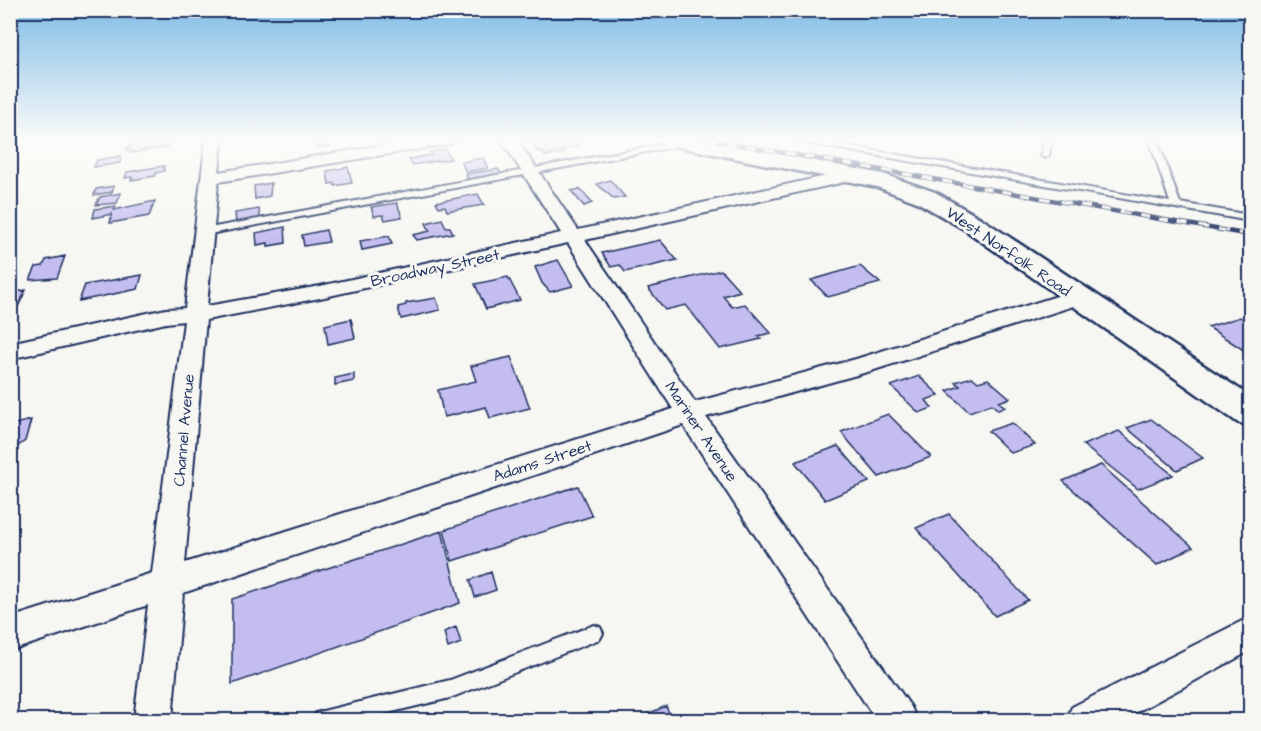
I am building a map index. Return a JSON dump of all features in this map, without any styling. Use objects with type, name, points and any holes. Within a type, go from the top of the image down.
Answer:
[{"type":"street","name":"Channel Avenue","points":[[153,720],[211,173]]},
{"type":"street","points":[[210,178],[240,173]]},
{"type":"street","name":"Mariner Avenue","points":[[532,173],[689,413],[898,720]]},
{"type":"street","name":"West Norfolk Road","points":[[853,173],[902,187],[951,211],[1251,413]]},
{"type":"street","name":"Broadway Street","points":[[10,351],[166,316],[218,312],[320,292],[858,174]]},
{"type":"street","name":"Adams Street","points":[[10,635],[689,413],[863,365],[1078,297]]},
{"type":"street","points":[[1085,720],[1251,633]]},
{"type":"lane","points":[[204,232],[525,173]]},
{"type":"lane","points":[[991,173],[1251,218]]},
{"type":"lane","points":[[1165,173],[1176,205]]},
{"type":"lane","points":[[323,720],[450,689],[594,633]]},
{"type":"building","points":[[127,173],[156,173],[155,176],[131,180],[132,177],[125,178]]},
{"type":"building","points":[[327,173],[350,173],[352,183],[335,186],[334,183],[329,184]]},
{"type":"building","points":[[501,173],[502,175],[469,181],[466,174]]},
{"type":"building","points":[[610,180],[625,197],[614,199],[597,184]]},
{"type":"building","points":[[271,183],[270,196],[255,199],[254,186]]},
{"type":"building","points":[[114,186],[112,192],[94,195],[96,189]]},
{"type":"building","points":[[580,189],[592,203],[584,206],[571,191]]},
{"type":"building","points":[[121,193],[117,203],[96,205],[100,197]]},
{"type":"building","points":[[478,194],[484,205],[447,211],[445,206],[439,207],[436,202]]},
{"type":"building","points":[[155,201],[149,216],[110,223],[112,214],[93,218],[95,209],[116,206],[114,210]]},
{"type":"building","points":[[397,203],[402,217],[385,220],[383,215],[374,216],[371,207]]},
{"type":"building","points":[[259,209],[260,219],[236,223],[235,213]]},
{"type":"building","points":[[442,219],[453,233],[417,240],[413,235],[430,231],[426,223]]},
{"type":"building","points":[[285,227],[286,243],[257,245],[256,233]]},
{"type":"building","points":[[326,230],[329,242],[304,246],[302,235]]},
{"type":"building","points":[[389,236],[392,244],[362,250],[360,241]]},
{"type":"building","points":[[660,240],[677,260],[625,272],[620,265],[611,267],[602,253]]},
{"type":"building","points":[[65,256],[57,278],[30,280],[36,267],[43,266],[46,260]]},
{"type":"building","points":[[558,260],[573,286],[550,292],[542,283],[535,267]]},
{"type":"building","points":[[860,266],[880,283],[828,297],[811,280]]},
{"type":"building","points":[[721,270],[740,291],[723,296],[732,307],[745,304],[771,333],[758,336],[761,339],[720,349],[686,305],[665,310],[648,288]]},
{"type":"building","points":[[142,275],[138,289],[79,301],[85,285]]},
{"type":"building","points":[[508,277],[520,300],[486,309],[475,284]]},
{"type":"building","points":[[26,290],[17,309],[10,311],[10,293]]},
{"type":"building","points":[[436,298],[440,310],[401,319],[398,307],[406,303]]},
{"type":"building","points":[[1240,317],[1250,324],[1250,351],[1245,351],[1208,327]]},
{"type":"building","points":[[351,319],[355,338],[328,344],[325,325]]},
{"type":"building","points":[[511,357],[530,408],[490,418],[486,407],[444,417],[438,390],[476,381],[471,366]]},
{"type":"building","points":[[354,374],[354,381],[335,385],[335,378]]},
{"type":"building","points":[[919,376],[939,395],[926,400],[932,408],[919,413],[891,386]]},
{"type":"building","points":[[972,377],[978,382],[988,379],[1010,398],[999,402],[1005,407],[998,410],[992,404],[969,412],[947,391],[960,386],[955,382]]},
{"type":"building","points":[[888,414],[931,457],[879,477],[841,432]]},
{"type":"building","points":[[1151,419],[1203,458],[1177,470],[1127,428]]},
{"type":"building","points":[[31,420],[25,441],[10,448],[10,425]]},
{"type":"building","points":[[1012,423],[1035,445],[1011,453],[988,431]]},
{"type":"building","points":[[1119,431],[1173,475],[1138,489],[1083,445]]},
{"type":"building","points":[[838,446],[869,482],[825,500],[795,462]]},
{"type":"building","points":[[1101,465],[1193,547],[1157,565],[1063,481]]},
{"type":"building","points":[[578,486],[592,516],[452,561],[444,530]]},
{"type":"building","points":[[949,514],[1028,600],[995,616],[916,528]]},
{"type":"building","points":[[442,531],[460,603],[232,684],[232,599]]},
{"type":"building","points":[[491,572],[496,590],[475,597],[470,580]]},
{"type":"building","points":[[456,627],[461,643],[448,648],[444,632]]},
{"type":"building","points":[[666,706],[672,720],[634,720]]},
{"type":"railway","points":[[899,173],[1250,235]]}]
